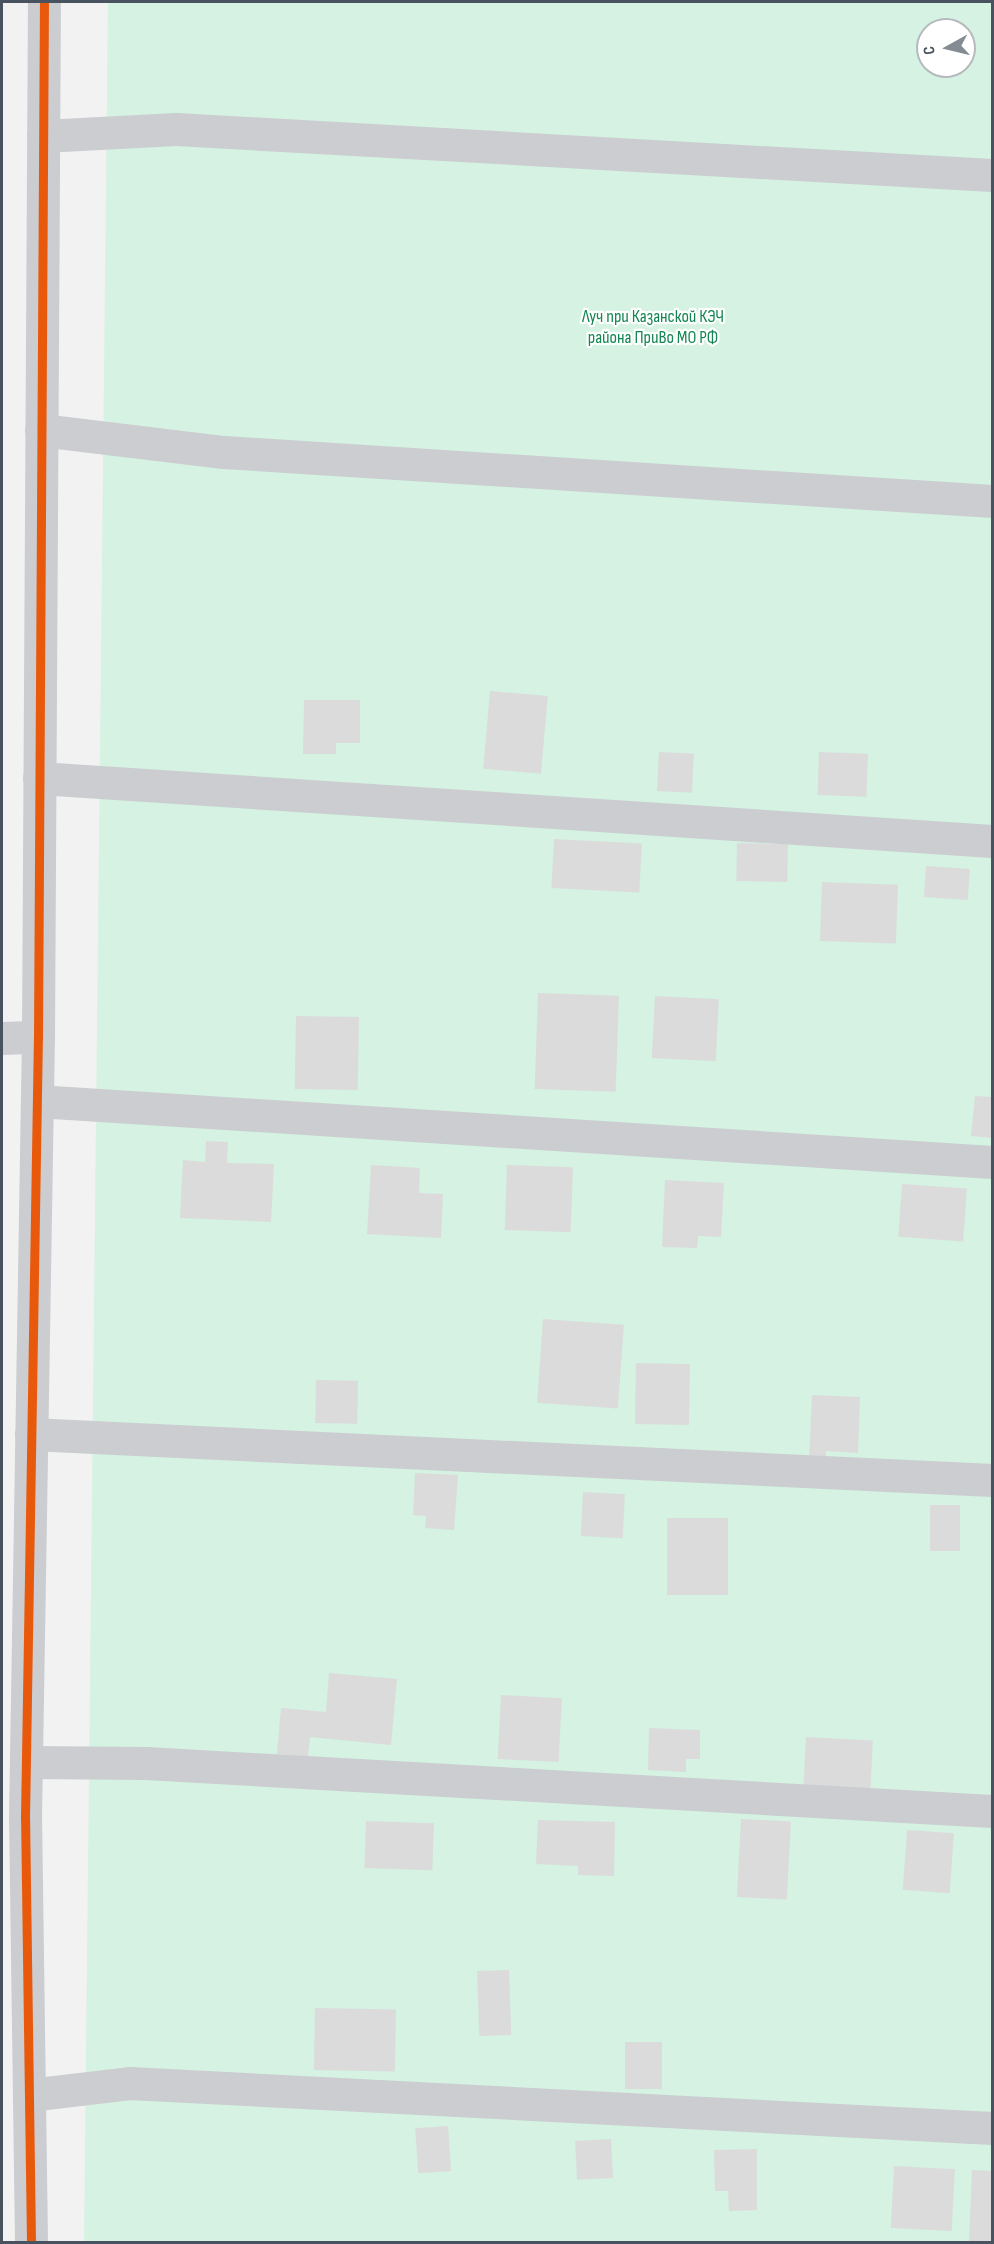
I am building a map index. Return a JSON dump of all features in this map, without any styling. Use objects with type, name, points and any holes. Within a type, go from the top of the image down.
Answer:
[{"type":"street","points":[[31,2242],[26,1762],[38,1037],[44,2]]},
{"type":"street","points":[[43,136],[176,129],[993,175]]},
{"type":"street","points":[[42,430],[224,452],[993,501]]},
{"type":"street","points":[[39,778],[993,841]]},
{"type":"street","points":[[2,1038],[38,1037]]},
{"type":"street","points":[[37,1101],[993,1162]]},
{"type":"street","points":[[32,1434],[993,1480]]},
{"type":"street","points":[[26,1762],[146,1763],[993,1811]]},
{"type":"street","points":[[29,2095],[129,2083],[993,2128]]},
{"type":"green space","name":"Луч при Казанской КЭЧ района ПриВо МО РФ","points":[[108,2],[992,2],[992,2242],[84,2242]]},
{"type":"building","points":[[490,691],[548,696],[541,774],[483,769]]},
{"type":"building","points":[[304,700],[360,700],[360,743],[336,743],[336,754],[303,754]]},
{"type":"building","points":[[659,752],[694,754],[692,793],[657,791]]},
{"type":"building","points":[[819,752],[868,754],[866,797],[817,795]]},
{"type":"building","points":[[554,839],[642,844],[639,893],[551,888]]},
{"type":"building","points":[[737,843],[788,844],[787,882],[736,881]]},
{"type":"building","points":[[926,866],[970,869],[968,900],[924,897]]},
{"type":"building","points":[[822,882],[898,885],[896,944],[820,941]]},
{"type":"building","points":[[538,993],[619,996],[616,1092],[535,1089]]},
{"type":"building","points":[[655,996],[719,999],[716,1061],[652,1058]]},
{"type":"building","points":[[296,1016],[359,1017],[358,1090],[295,1089]]},
{"type":"building","points":[[975,1096],[992,1097],[992,1138],[971,1136]]},
{"type":"building","points":[[206,1141],[228,1142],[227,1163],[274,1164],[271,1222],[180,1218],[183,1160],[205,1162]]},
{"type":"building","points":[[371,1165],[420,1168],[419,1193],[443,1194],[441,1238],[367,1234]]},
{"type":"building","points":[[507,1165],[573,1167],[571,1232],[505,1230]]},
{"type":"building","points":[[665,1180],[724,1183],[721,1237],[698,1236],[697,1248],[662,1247]]},
{"type":"building","points":[[902,1184],[967,1189],[963,1241],[898,1237]]},
{"type":"building","points":[[543,1319],[624,1325],[618,1408],[537,1403]]},
{"type":"building","points":[[636,1363],[690,1364],[689,1425],[635,1424]]},
{"type":"building","points":[[316,1380],[358,1381],[357,1424],[315,1423]]},
{"type":"building","points":[[812,1395],[860,1397],[858,1453],[826,1451],[826,1462],[809,1461]]},
{"type":"building","points":[[415,1473],[458,1475],[454,1530],[425,1528],[426,1516],[413,1515]]},
{"type":"building","points":[[583,1492],[625,1494],[623,1538],[581,1536]]},
{"type":"building","points":[[930,1505],[960,1505],[960,1551],[930,1551]]},
{"type":"building","points":[[667,1518],[728,1518],[728,1595],[667,1595]]},
{"type":"building","points":[[329,1673],[397,1679],[391,1745],[310,1737],[308,1757],[277,1754],[281,1708],[326,1712]]},
{"type":"building","points":[[501,1695],[562,1698],[559,1762],[498,1759]]},
{"type":"building","points":[[649,1728],[700,1730],[700,1759],[686,1759],[686,1772],[648,1770]]},
{"type":"building","points":[[806,1737],[873,1741],[870,1790],[803,1787]]},
{"type":"building","points":[[741,1819],[791,1822],[787,1900],[737,1897]]},
{"type":"building","points":[[538,1820],[615,1822],[614,1876],[578,1875],[578,1866],[536,1864]]},
{"type":"building","points":[[366,1821],[434,1823],[432,1870],[364,1868]]},
{"type":"building","points":[[907,1830],[954,1833],[950,1893],[903,1890]]},
{"type":"building","points":[[509,1970],[511,2035],[479,2036],[477,1971]]},
{"type":"building","points":[[315,2008],[396,2009],[395,2071],[314,2070]]},
{"type":"building","points":[[625,2042],[662,2042],[662,2089],[625,2089]]},
{"type":"building","points":[[448,2126],[451,2171],[418,2173],[415,2128]]},
{"type":"building","points":[[611,2139],[613,2178],[577,2180],[575,2141]]},
{"type":"building","points":[[757,2149],[757,2210],[729,2211],[728,2191],[715,2191],[714,2150]]},
{"type":"building","points":[[894,2166],[955,2169],[952,2231],[891,2228]]},
{"type":"building","points":[[972,2170],[992,2171],[992,2242],[969,2242]]},
{"type":"cycle path","points":[[31,2242],[25,1818],[38,1037],[44,2]]}]
